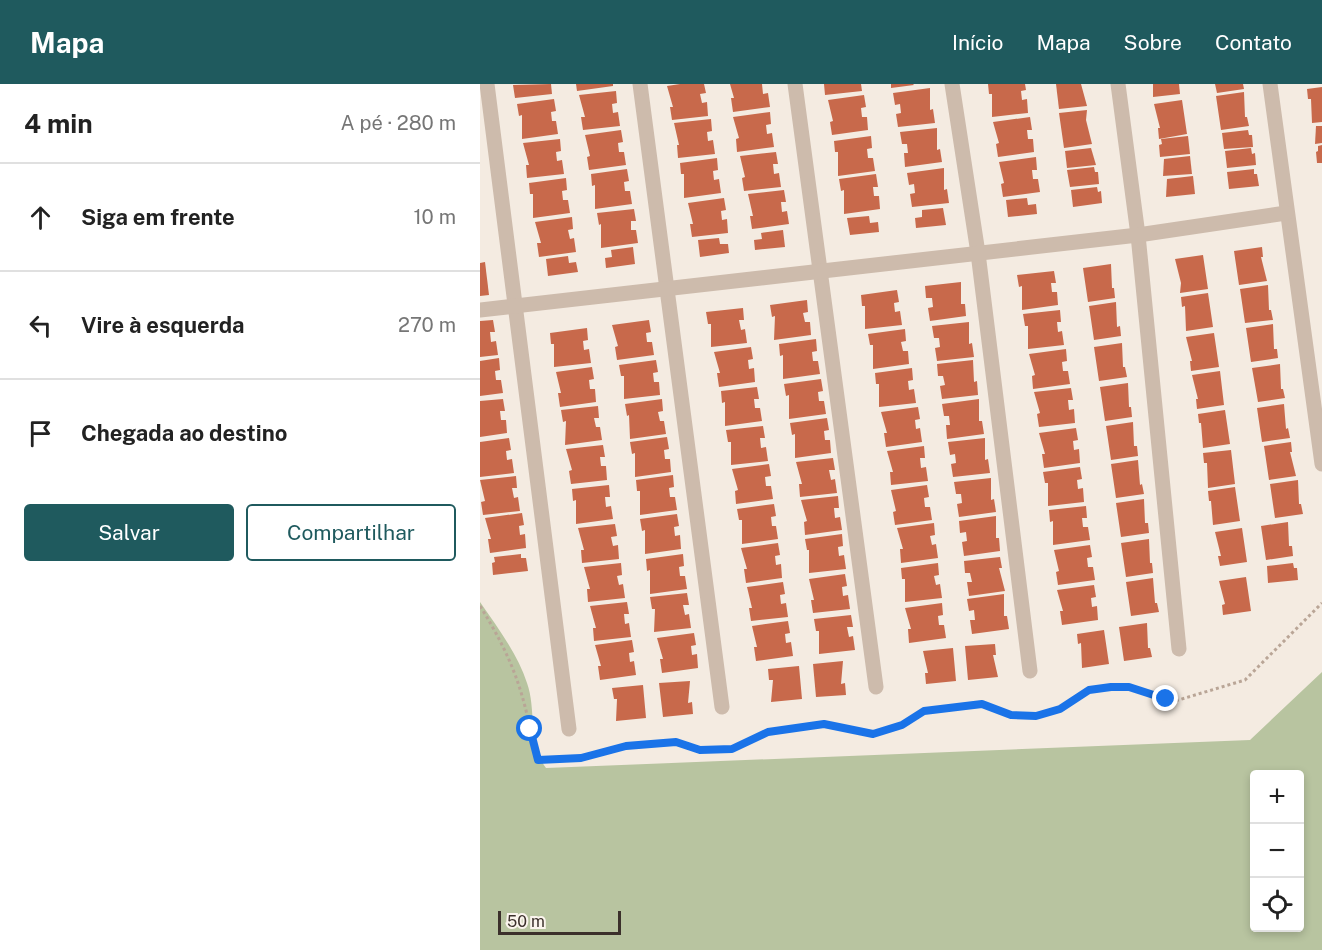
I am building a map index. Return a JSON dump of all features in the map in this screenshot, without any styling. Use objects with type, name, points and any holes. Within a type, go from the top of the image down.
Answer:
[{"type":"street","points":[[487,84],[569,729]]},
{"type":"street","points":[[640,84],[722,707]]},
{"type":"street","points":[[795,84],[876,687]]},
{"type":"street","points":[[952,84],[978,253],[1030,671]]},
{"type":"street","points":[[1118,84],[1138,235],[1179,649]]},
{"type":"street","points":[[1270,84],[1322,464]]},
{"type":"street","points":[[480,310],[1138,235],[1286,213]]},
{"type":"path","points":[[480,606],[501,640],[518,677],[535,756],[545,761],[581,758],[626,746],[676,742],[700,750],[732,749],[768,732],[798,726],[824,724],[873,734],[902,725],[924,711],[971,705],[993,706],[1011,715],[1036,716],[1060,709],[1089,690],[1111,687],[1129,687],[1175,701],[1245,680],[1322,603]]},
{"type":"green space","points":[[480,602],[523,672],[532,705],[536,748],[546,768],[1250,740],[1322,672],[1322,950],[480,950]]},
{"type":"building","points":[[551,84],[552,94],[515,98],[513,85]]},
{"type":"building","points":[[576,84],[613,84],[613,86],[577,91]]},
{"type":"building","points":[[704,84],[706,93],[700,94],[702,103],[707,102],[708,116],[672,120],[670,107],[673,107],[667,86]]},
{"type":"building","points":[[730,84],[762,84],[763,94],[768,93],[770,107],[733,112],[731,98],[734,98]]},
{"type":"building","points":[[824,84],[861,84],[862,91],[825,95]]},
{"type":"building","points":[[891,84],[913,84],[914,85],[891,88]]},
{"type":"building","points":[[988,84],[1025,84],[1026,90],[1021,91],[1022,100],[1027,99],[1028,113],[992,117],[992,94],[989,94]]},
{"type":"building","points":[[1056,84],[1081,84],[1087,106],[1059,109]]},
{"type":"building","points":[[1153,84],[1179,84],[1180,94],[1153,97]]},
{"type":"building","points":[[1215,84],[1243,84],[1244,89],[1217,93]]},
{"type":"building","points":[[1322,87],[1322,122],[1312,123],[1311,99],[1308,99],[1307,89]]},
{"type":"building","points":[[930,88],[930,110],[933,109],[935,123],[898,127],[896,114],[901,113],[900,104],[895,105],[893,93]]},
{"type":"building","points":[[616,91],[617,103],[612,104],[613,113],[618,112],[620,126],[583,130],[581,117],[585,117],[579,95]]},
{"type":"building","points":[[1244,92],[1245,117],[1247,117],[1249,126],[1221,130],[1216,96]]},
{"type":"building","points":[[864,95],[866,107],[861,108],[862,117],[867,117],[868,130],[832,135],[830,122],[833,121],[828,100]]},
{"type":"building","points":[[554,99],[556,111],[551,112],[552,121],[556,121],[558,134],[522,139],[522,115],[519,116],[517,104]]},
{"type":"building","points":[[1182,100],[1187,134],[1159,139],[1158,128],[1160,128],[1154,104]]},
{"type":"building","points":[[1087,110],[1086,120],[1092,144],[1064,148],[1059,113]]},
{"type":"building","points":[[770,112],[771,124],[766,125],[767,134],[772,133],[774,147],[737,152],[736,139],[739,138],[733,117]]},
{"type":"building","points":[[1030,117],[1032,130],[1027,130],[1028,139],[1033,139],[1034,152],[998,157],[996,144],[999,143],[993,122]]},
{"type":"building","points":[[711,119],[712,131],[707,132],[708,141],[713,140],[715,154],[678,158],[677,145],[679,145],[674,123]]},
{"type":"building","points":[[1316,126],[1322,126],[1322,143],[1315,144]]},
{"type":"building","points":[[937,128],[937,150],[940,149],[942,162],[905,167],[904,153],[908,153],[907,144],[902,144],[900,132]]},
{"type":"building","points":[[621,130],[623,142],[618,143],[619,152],[624,152],[626,165],[589,170],[587,157],[590,156],[585,135]]},
{"type":"building","points":[[1248,130],[1249,135],[1252,135],[1253,147],[1224,149],[1222,133]]},
{"type":"building","points":[[871,136],[872,148],[867,149],[868,158],[873,158],[875,171],[838,176],[838,152],[835,152],[834,141]]},
{"type":"building","points":[[1188,136],[1190,154],[1160,157],[1161,139]]},
{"type":"building","points":[[560,139],[561,151],[556,152],[557,161],[562,160],[564,174],[527,178],[526,165],[529,165],[523,143]]},
{"type":"building","points":[[1322,145],[1322,163],[1317,163],[1316,152],[1318,146]]},
{"type":"building","points":[[1091,148],[1096,165],[1067,168],[1065,151]]},
{"type":"building","points":[[1251,148],[1252,154],[1255,153],[1256,165],[1227,168],[1225,151]]},
{"type":"building","points":[[776,152],[778,164],[773,164],[774,174],[779,173],[781,187],[744,191],[742,178],[745,177],[740,156]]},
{"type":"building","points":[[1190,156],[1192,174],[1163,176],[1164,159]]},
{"type":"building","points":[[1036,157],[1037,170],[1032,170],[1033,179],[1038,179],[1040,192],[1003,197],[1001,184],[1004,183],[999,162]]},
{"type":"building","points":[[717,158],[718,170],[713,171],[714,180],[719,179],[721,193],[684,198],[684,174],[681,174],[680,163]]},
{"type":"building","points":[[1094,167],[1095,172],[1098,172],[1099,184],[1070,187],[1067,170]]},
{"type":"building","points":[[944,168],[944,190],[947,189],[949,203],[912,207],[910,194],[915,193],[914,184],[909,185],[907,173]]},
{"type":"building","points":[[627,169],[629,181],[624,182],[625,191],[630,191],[632,204],[595,209],[595,185],[592,186],[591,174]]},
{"type":"building","points":[[1254,169],[1259,186],[1229,189],[1227,172]]},
{"type":"building","points":[[876,174],[878,187],[873,187],[874,196],[879,196],[880,209],[844,214],[844,190],[841,191],[839,179]]},
{"type":"building","points":[[1193,176],[1195,194],[1166,197],[1167,179]]},
{"type":"building","points":[[566,178],[567,190],[562,191],[563,200],[568,200],[570,213],[533,218],[533,194],[530,194],[529,183]]},
{"type":"building","points":[[1097,187],[1098,192],[1101,191],[1102,203],[1073,207],[1071,190]]},
{"type":"building","points":[[784,190],[786,202],[781,202],[782,212],[787,211],[789,224],[752,229],[750,216],[753,216],[748,194]]},
{"type":"building","points":[[724,198],[726,210],[721,211],[722,220],[727,219],[728,233],[692,237],[690,224],[693,224],[688,203]]},
{"type":"building","points":[[1027,198],[1028,205],[1036,204],[1037,214],[1008,217],[1006,200]]},
{"type":"building","points":[[943,208],[946,225],[916,228],[915,218],[922,217],[922,210]]},
{"type":"building","points":[[634,209],[636,221],[631,221],[631,230],[636,230],[638,243],[601,248],[601,224],[599,225],[597,213]]},
{"type":"building","points":[[869,216],[870,223],[878,222],[879,232],[850,235],[847,218]]},
{"type":"building","points":[[572,217],[573,229],[568,230],[570,239],[574,238],[576,252],[539,257],[537,243],[541,243],[535,222]]},
{"type":"building","points":[[783,230],[785,247],[755,250],[754,240],[762,239],[761,233]]},
{"type":"building","points":[[719,238],[720,244],[728,244],[729,253],[700,257],[698,240]]},
{"type":"building","points":[[633,247],[635,264],[606,268],[605,258],[612,257],[611,250]]},
{"type":"building","points":[[1262,247],[1263,257],[1261,257],[1267,281],[1239,285],[1234,251]]},
{"type":"building","points":[[1203,255],[1208,289],[1180,293],[1181,283],[1175,259]]},
{"type":"building","points":[[568,256],[569,263],[576,262],[578,272],[548,276],[546,259]]},
{"type":"building","points":[[485,262],[489,295],[480,296],[480,263]]},
{"type":"building","points":[[1111,264],[1112,288],[1114,288],[1115,298],[1088,302],[1083,268]]},
{"type":"building","points":[[1054,271],[1056,283],[1051,283],[1052,292],[1057,292],[1058,305],[1022,310],[1022,286],[1019,287],[1017,275]]},
{"type":"building","points":[[961,282],[961,304],[965,304],[966,316],[930,321],[928,308],[933,307],[932,298],[926,298],[925,286]]},
{"type":"building","points":[[1268,285],[1269,310],[1271,310],[1273,320],[1245,323],[1240,289]]},
{"type":"building","points":[[897,290],[899,302],[894,303],[895,312],[900,311],[902,325],[865,329],[865,306],[862,306],[861,295]]},
{"type":"building","points":[[1208,293],[1213,327],[1186,331],[1185,306],[1182,307],[1181,297]]},
{"type":"building","points":[[807,300],[808,312],[803,313],[805,322],[810,322],[811,335],[774,340],[775,316],[772,317],[770,305]]},
{"type":"building","points":[[1116,302],[1117,327],[1120,326],[1121,336],[1094,340],[1089,306]]},
{"type":"building","points":[[743,308],[744,320],[739,320],[741,330],[745,329],[747,343],[711,347],[711,324],[708,324],[706,312]]},
{"type":"building","points":[[1060,310],[1061,322],[1057,322],[1058,332],[1062,331],[1064,345],[1028,349],[1028,326],[1025,326],[1023,314]]},
{"type":"building","points":[[493,320],[495,332],[490,332],[491,342],[496,341],[498,355],[480,357],[480,321]]},
{"type":"building","points":[[649,320],[651,332],[646,333],[647,342],[652,342],[654,355],[617,360],[615,347],[618,346],[612,325]]},
{"type":"building","points":[[969,322],[969,344],[972,343],[974,357],[937,361],[935,348],[940,347],[939,338],[934,338],[932,326]]},
{"type":"building","points":[[1273,324],[1274,349],[1277,349],[1278,358],[1251,362],[1246,328]]},
{"type":"building","points":[[587,328],[588,340],[583,341],[584,350],[589,349],[591,363],[554,367],[554,344],[551,344],[550,333]]},
{"type":"building","points":[[905,329],[906,341],[901,342],[903,351],[908,351],[909,364],[873,369],[873,345],[870,345],[868,334]]},
{"type":"building","points":[[1214,333],[1219,367],[1191,371],[1190,361],[1192,361],[1186,337]]},
{"type":"building","points":[[816,339],[817,351],[812,352],[813,361],[818,361],[820,374],[783,379],[783,355],[780,356],[779,344]]},
{"type":"building","points":[[1122,343],[1123,367],[1125,367],[1127,377],[1099,381],[1094,347]]},
{"type":"building","points":[[751,347],[753,359],[748,360],[749,369],[754,368],[755,382],[719,387],[717,373],[720,373],[714,352]]},
{"type":"building","points":[[1066,349],[1067,361],[1062,362],[1063,371],[1068,371],[1070,384],[1033,389],[1032,376],[1035,375],[1029,354]]},
{"type":"building","points":[[499,358],[500,370],[495,371],[496,380],[501,380],[503,393],[480,396],[480,361]]},
{"type":"building","points":[[656,360],[658,372],[653,373],[654,382],[659,382],[660,395],[624,399],[624,376],[621,376],[619,365]]},
{"type":"building","points":[[973,360],[974,382],[977,381],[978,395],[942,399],[940,386],[945,385],[943,376],[938,376],[937,364]]},
{"type":"building","points":[[1280,364],[1281,389],[1283,389],[1285,398],[1258,402],[1252,368]]},
{"type":"building","points":[[592,367],[594,379],[589,380],[590,389],[595,389],[596,402],[560,407],[558,393],[561,393],[556,372]]},
{"type":"building","points":[[912,368],[913,380],[908,381],[909,390],[914,389],[916,403],[879,407],[879,384],[876,384],[875,373]]},
{"type":"building","points":[[1220,371],[1224,405],[1197,409],[1196,399],[1198,399],[1192,375]]},
{"type":"building","points":[[821,379],[823,391],[818,392],[819,401],[824,401],[826,414],[789,419],[789,395],[786,396],[784,384]]},
{"type":"building","points":[[1128,383],[1129,407],[1131,407],[1132,417],[1105,421],[1100,387]]},
{"type":"building","points":[[757,387],[759,399],[754,399],[755,408],[760,408],[762,421],[725,426],[725,402],[722,403],[721,391]]},
{"type":"building","points":[[1071,388],[1073,400],[1068,400],[1069,410],[1074,409],[1075,423],[1039,427],[1037,414],[1040,413],[1034,392]]},
{"type":"building","points":[[503,399],[505,411],[500,411],[501,420],[506,420],[507,433],[480,437],[480,401]]},
{"type":"building","points":[[662,399],[663,411],[658,412],[660,421],[664,421],[666,434],[630,439],[629,415],[627,416],[625,404]]},
{"type":"building","points":[[979,399],[979,421],[982,421],[984,434],[947,439],[946,425],[950,425],[949,416],[944,416],[942,404]]},
{"type":"building","points":[[1284,404],[1286,429],[1288,428],[1290,438],[1262,442],[1257,408]]},
{"type":"building","points":[[598,406],[599,418],[594,418],[596,427],[600,427],[602,440],[565,445],[566,421],[563,422],[561,410]]},
{"type":"building","points":[[918,407],[920,419],[915,420],[916,429],[920,428],[922,442],[886,447],[884,433],[887,433],[881,412]]},
{"type":"building","points":[[1225,410],[1230,444],[1203,448],[1198,414]]},
{"type":"building","points":[[827,418],[829,430],[824,431],[825,440],[830,440],[831,453],[795,458],[795,434],[792,435],[790,423]]},
{"type":"building","points":[[1133,422],[1134,446],[1137,446],[1138,456],[1111,460],[1106,426]]},
{"type":"building","points":[[763,426],[765,438],[760,438],[761,448],[766,447],[768,461],[731,465],[731,442],[728,442],[726,430]]},
{"type":"building","points":[[1076,428],[1078,440],[1073,441],[1074,450],[1079,449],[1080,463],[1044,468],[1042,454],[1045,454],[1039,433]]},
{"type":"building","points":[[667,437],[669,449],[664,450],[665,459],[670,459],[671,472],[635,477],[635,453],[632,454],[630,442]]},
{"type":"building","points":[[509,438],[511,450],[506,451],[507,460],[512,459],[514,473],[480,477],[480,442]]},
{"type":"building","points":[[985,438],[985,460],[988,459],[990,473],[953,477],[951,464],[956,463],[955,454],[950,455],[948,442]]},
{"type":"building","points":[[1291,442],[1292,452],[1290,452],[1296,476],[1269,480],[1264,446]]},
{"type":"building","points":[[603,445],[605,457],[600,457],[601,466],[606,466],[607,480],[571,484],[569,471],[572,470],[566,449]]},
{"type":"building","points":[[924,446],[925,458],[920,458],[921,468],[926,467],[928,481],[891,485],[890,472],[893,472],[887,451]]},
{"type":"building","points":[[1231,450],[1235,484],[1208,488],[1207,463],[1204,463],[1203,453]]},
{"type":"building","points":[[833,458],[835,470],[829,470],[831,480],[835,479],[837,493],[800,497],[799,484],[802,484],[796,462]]},
{"type":"building","points":[[1138,460],[1140,485],[1142,484],[1144,494],[1116,498],[1111,464]]},
{"type":"building","points":[[769,464],[771,476],[765,477],[766,486],[771,486],[773,499],[736,504],[735,491],[738,490],[732,469]]},
{"type":"building","points":[[1080,467],[1082,479],[1077,480],[1078,489],[1083,488],[1084,502],[1048,506],[1048,483],[1045,483],[1043,472]]},
{"type":"building","points":[[673,475],[674,487],[669,488],[670,497],[675,497],[677,510],[640,515],[640,491],[637,491],[636,480]]},
{"type":"building","points":[[516,476],[517,488],[512,488],[514,498],[518,497],[520,511],[483,515],[481,502],[485,501],[480,480]]},
{"type":"building","points":[[991,478],[991,500],[994,499],[996,512],[959,517],[957,504],[962,503],[961,494],[956,494],[954,482]]},
{"type":"building","points":[[1298,480],[1299,504],[1301,504],[1303,514],[1275,518],[1270,484]]},
{"type":"building","points":[[609,485],[610,497],[605,497],[606,507],[611,506],[613,519],[576,524],[576,500],[573,501],[572,489]]},
{"type":"building","points":[[927,485],[929,497],[924,498],[925,507],[930,507],[932,520],[895,525],[893,512],[896,511],[891,490]]},
{"type":"building","points":[[1235,487],[1240,521],[1213,525],[1208,491]]},
{"type":"building","points":[[838,496],[839,508],[834,508],[835,518],[840,517],[842,530],[805,535],[804,522],[807,521],[801,500]]},
{"type":"building","points":[[1144,499],[1145,523],[1148,523],[1149,533],[1121,537],[1116,503]]},
{"type":"building","points":[[774,504],[776,516],[771,517],[772,526],[776,526],[778,539],[742,544],[742,520],[739,520],[737,509]]},
{"type":"building","points":[[1086,506],[1087,518],[1082,518],[1083,527],[1088,527],[1090,540],[1053,545],[1053,521],[1050,522],[1049,510]]},
{"type":"building","points":[[522,513],[524,525],[519,526],[520,535],[525,534],[526,548],[490,553],[488,539],[491,539],[485,518]]},
{"type":"building","points":[[677,514],[679,526],[674,527],[675,536],[680,535],[681,549],[645,554],[645,530],[642,531],[640,519]]},
{"type":"building","points":[[996,516],[996,538],[999,538],[1000,551],[964,556],[962,542],[967,541],[966,532],[960,533],[959,521]]},
{"type":"building","points":[[1288,522],[1289,546],[1292,546],[1293,556],[1266,560],[1261,526]]},
{"type":"building","points":[[934,523],[935,535],[930,536],[932,545],[936,544],[938,558],[901,563],[900,549],[903,549],[897,528]]},
{"type":"building","points":[[615,524],[617,536],[611,537],[613,546],[618,545],[619,559],[582,563],[581,550],[584,550],[578,528]]},
{"type":"building","points":[[1242,528],[1247,562],[1220,566],[1218,556],[1221,556],[1215,532]]},
{"type":"building","points":[[842,534],[843,546],[838,547],[839,556],[844,555],[846,569],[809,573],[809,550],[807,550],[805,539]]},
{"type":"building","points":[[1149,539],[1150,563],[1152,563],[1153,573],[1126,577],[1121,543]]},
{"type":"building","points":[[778,543],[780,555],[775,556],[776,565],[781,564],[782,578],[746,583],[744,569],[747,569],[741,548]]},
{"type":"building","points":[[1090,545],[1092,557],[1087,558],[1088,567],[1093,567],[1095,580],[1058,585],[1056,572],[1059,571],[1054,550]]},
{"type":"building","points":[[521,554],[521,558],[526,558],[528,571],[493,575],[494,557]]},
{"type":"building","points":[[683,554],[684,566],[679,567],[680,576],[685,576],[687,589],[650,594],[650,570],[647,571],[646,559]]},
{"type":"building","points":[[1000,557],[1002,568],[999,568],[1005,591],[969,596],[967,582],[972,582],[970,573],[965,573],[964,561]]},
{"type":"building","points":[[621,563],[622,575],[617,576],[619,585],[623,584],[625,598],[588,602],[587,589],[590,589],[584,567]]},
{"type":"building","points":[[938,563],[939,575],[934,576],[936,585],[940,584],[942,598],[905,602],[905,579],[902,579],[901,568]]},
{"type":"building","points":[[1293,563],[1294,568],[1297,568],[1298,580],[1268,583],[1267,566]]},
{"type":"building","points":[[845,574],[847,586],[842,587],[843,596],[848,595],[850,609],[813,613],[811,600],[814,600],[809,579]]},
{"type":"building","points":[[1246,577],[1251,611],[1223,615],[1222,605],[1225,604],[1219,581]]},
{"type":"building","points":[[1153,578],[1155,603],[1157,603],[1159,612],[1131,616],[1126,582]]},
{"type":"building","points":[[783,582],[785,594],[780,595],[781,604],[786,603],[788,617],[751,621],[749,608],[752,608],[747,587]]},
{"type":"building","points":[[1094,585],[1096,597],[1091,598],[1092,607],[1097,606],[1098,620],[1062,625],[1060,611],[1063,611],[1057,590]]},
{"type":"building","points":[[687,593],[689,605],[683,605],[685,615],[689,614],[691,628],[654,632],[655,609],[652,609],[650,597]]},
{"type":"building","points":[[1004,594],[1004,616],[1007,616],[1009,629],[972,634],[970,620],[975,620],[974,610],[969,611],[967,599]]},
{"type":"building","points":[[627,602],[629,614],[624,614],[625,624],[629,623],[631,637],[594,641],[593,628],[596,628],[590,606]]},
{"type":"building","points":[[942,603],[943,615],[938,616],[939,625],[944,625],[946,638],[909,643],[908,629],[911,629],[905,608]]},
{"type":"building","points":[[851,615],[853,627],[847,627],[849,637],[853,636],[855,650],[819,654],[819,631],[816,631],[814,619]]},
{"type":"building","points":[[788,621],[790,633],[785,634],[786,643],[791,642],[793,656],[756,661],[754,647],[757,647],[752,626]]},
{"type":"building","points":[[1147,623],[1148,648],[1150,648],[1152,657],[1124,661],[1119,627]]},
{"type":"building","points":[[1104,630],[1109,664],[1082,668],[1081,643],[1078,644],[1077,634]]},
{"type":"building","points":[[694,633],[696,645],[691,646],[692,655],[697,654],[698,668],[662,673],[660,659],[663,659],[657,638]]},
{"type":"building","points":[[632,640],[634,652],[629,653],[630,662],[634,661],[636,675],[600,680],[598,666],[601,666],[595,645]]},
{"type":"building","points":[[995,644],[996,655],[993,655],[998,677],[968,680],[965,646]]},
{"type":"building","points":[[953,648],[956,681],[926,684],[925,673],[928,673],[923,651]]},
{"type":"building","points":[[843,661],[841,684],[845,683],[846,695],[816,697],[813,664]]},
{"type":"building","points":[[799,666],[802,699],[771,702],[773,680],[769,680],[768,669]]},
{"type":"building","points":[[690,681],[688,703],[692,702],[693,714],[663,717],[659,683]]},
{"type":"building","points":[[643,685],[646,718],[616,721],[617,699],[614,699],[612,688]]},
{"type":"route","points":[[530,729],[535,756],[538,760],[545,761],[581,758],[626,746],[676,742],[700,750],[732,749],[768,732],[798,726],[824,724],[873,734],[902,725],[924,711],[982,704],[993,706],[1011,715],[1036,716],[1060,709],[1081,693],[1111,687],[1129,687],[1166,699]]}]
